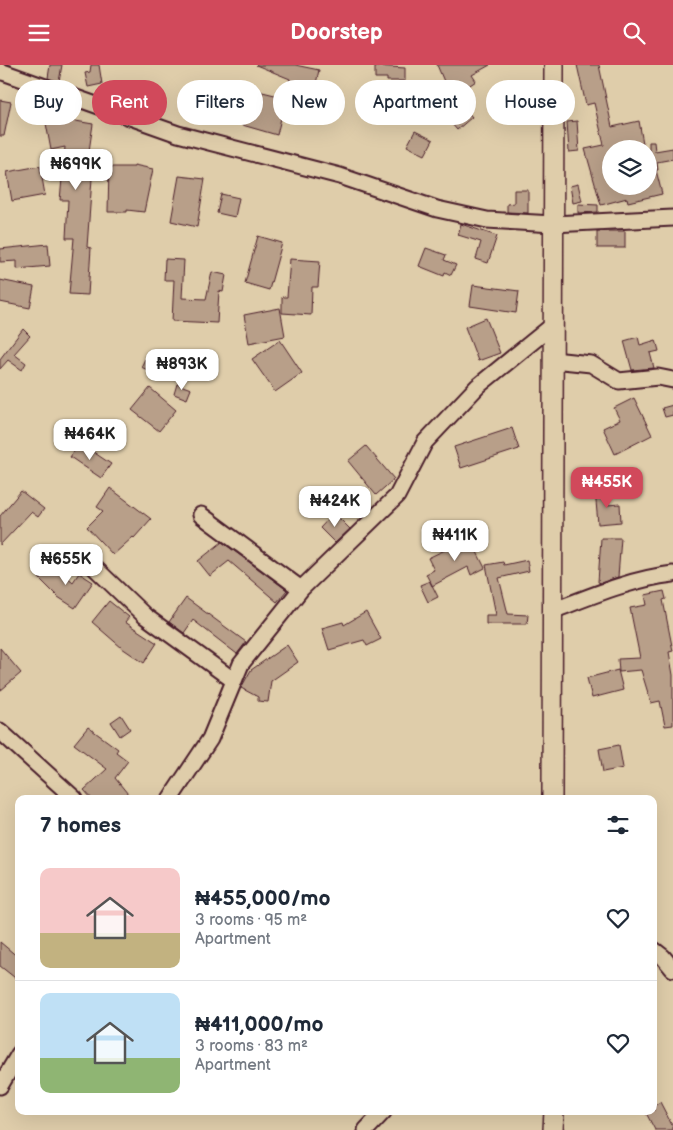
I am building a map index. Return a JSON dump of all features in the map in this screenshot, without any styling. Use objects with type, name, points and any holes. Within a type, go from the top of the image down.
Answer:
[{"type":"main road","points":[[552,795],[554,65]]},
{"type":"main road","points":[[553,1130],[554,1115]]},
{"type":"street","points":[[0,71],[178,134],[340,176],[437,209],[487,220],[553,224],[673,218]]},
{"type":"street","points":[[173,795],[210,739],[241,664],[301,589],[397,496],[425,442],[478,386],[553,325]]},
{"type":"street","points":[[553,360],[590,364],[619,381],[658,377],[673,380]]},
{"type":"street","points":[[201,515],[301,589]]},
{"type":"street","points":[[95,568],[145,616],[233,680]]},
{"type":"street","points":[[552,611],[598,593],[654,576],[673,574]]},
{"type":"street","points":[[0,731],[72,795]]},
{"type":"street","points":[[657,952],[664,957],[673,969]]},
{"type":"street","points":[[0,1086],[15,1060]]},
{"type":"street","points":[[366,1130],[380,1115]]},
{"type":"building","points":[[50,65],[62,65],[59,80],[48,78]]},
{"type":"building","points":[[91,65],[99,65],[101,80],[92,80],[92,86],[88,87],[85,73],[90,72]]},
{"type":"building","points":[[256,65],[295,65],[319,70],[317,80],[290,79]]},
{"type":"building","points":[[437,65],[490,65],[472,75],[475,80],[443,80]]},
{"type":"building","points":[[577,65],[599,65],[612,127],[639,121],[642,140],[603,140],[594,103],[586,105]]},
{"type":"building","points":[[375,66],[405,68],[405,80],[375,78]]},
{"type":"building","points":[[263,92],[273,95],[273,125],[279,125],[277,135],[242,125],[263,125]]},
{"type":"building","points":[[0,100],[11,102],[4,136],[0,136]]},
{"type":"building","points":[[575,121],[577,121],[579,151],[569,152],[567,125],[575,125]]},
{"type":"building","points":[[82,122],[93,125],[89,151],[94,151],[87,247],[91,248],[88,295],[69,294],[74,238],[66,238],[68,200],[60,200],[65,147],[51,150],[46,125],[82,125]]},
{"type":"building","points":[[453,125],[463,125],[457,130]]},
{"type":"building","points":[[415,131],[433,140],[425,155],[407,146]]},
{"type":"building","points":[[602,145],[602,195],[657,195],[657,174],[662,194],[628,202],[627,198],[601,205],[585,149]]},
{"type":"building","points":[[673,148],[673,159],[657,162],[657,151]]},
{"type":"building","points":[[134,165],[153,169],[144,212],[127,210],[127,212],[108,212],[109,167],[134,167]]},
{"type":"building","points":[[40,166],[45,195],[12,201],[7,172]]},
{"type":"building","points":[[179,176],[205,179],[197,227],[171,221]]},
{"type":"building","points":[[578,184],[582,201],[573,203],[570,186]]},
{"type":"building","points":[[514,190],[528,190],[528,213],[507,212],[507,204],[514,203]]},
{"type":"building","points":[[221,194],[239,198],[235,217],[217,213]]},
{"type":"building","points":[[578,204],[598,205],[598,212],[578,213]]},
{"type":"building","points":[[461,224],[497,236],[488,263],[476,259],[481,242],[458,235]]},
{"type":"building","points":[[597,231],[625,231],[625,248],[597,248]]},
{"type":"building","points":[[258,236],[282,243],[269,290],[245,283]]},
{"type":"building","points":[[48,244],[50,266],[17,269],[17,261],[0,262],[0,249]]},
{"type":"building","points":[[426,248],[446,255],[444,260],[456,265],[451,275],[445,272],[444,276],[419,266]]},
{"type":"building","points":[[165,259],[184,260],[182,298],[206,299],[212,272],[226,275],[223,292],[219,291],[217,323],[172,321],[174,280],[164,280]]},
{"type":"building","points":[[290,259],[320,261],[318,287],[312,287],[311,315],[282,313],[282,297],[287,297]]},
{"type":"building","points":[[0,280],[34,287],[30,308],[0,302]]},
{"type":"building","points":[[473,285],[519,291],[516,313],[470,306]]},
{"type":"building","points":[[280,308],[285,336],[249,343],[244,315]]},
{"type":"building","points":[[486,318],[500,353],[478,361],[465,327]]},
{"type":"building","points":[[23,329],[30,336],[14,354],[26,363],[22,370],[8,360],[0,369],[0,359]]},
{"type":"building","points":[[638,337],[640,345],[656,340],[659,351],[650,353],[654,368],[632,370],[624,341]]},
{"type":"building","points":[[280,340],[302,373],[275,392],[252,359]]},
{"type":"building","points":[[145,359],[153,362],[150,371],[141,367]]},
{"type":"building","points":[[177,384],[191,389],[187,399],[174,394]]},
{"type":"building","points":[[150,388],[176,410],[159,431],[132,410]]},
{"type":"building","points":[[634,398],[652,435],[615,454],[603,428],[620,420],[614,408]]},
{"type":"building","points":[[673,405],[673,415],[665,417],[662,408]]},
{"type":"building","points":[[512,428],[519,449],[461,468],[454,447]]},
{"type":"building","points":[[80,443],[111,464],[101,478],[70,457]]},
{"type":"building","points":[[366,446],[394,479],[376,495],[348,461]]},
{"type":"building","points":[[110,488],[151,519],[134,538],[113,555],[87,527],[103,511],[97,507]]},
{"type":"building","points":[[604,488],[607,505],[620,504],[621,522],[598,524],[595,490]]},
{"type":"building","points":[[21,491],[44,509],[38,517],[31,512],[0,545],[0,516]]},
{"type":"building","points":[[334,513],[350,529],[335,543],[320,528]]},
{"type":"building","points":[[470,538],[485,568],[471,575],[468,567],[432,586],[426,574],[434,570],[428,558]]},
{"type":"building","points":[[601,538],[621,538],[618,577],[601,583],[598,582]]},
{"type":"building","points":[[222,542],[287,590],[277,602],[229,561],[210,576],[198,561]]},
{"type":"building","points":[[527,560],[529,571],[499,578],[508,614],[528,615],[527,624],[486,624],[486,615],[496,615],[486,565],[503,562],[504,565]]},
{"type":"building","points":[[53,564],[73,582],[79,573],[93,582],[75,608],[58,597],[39,578]]},
{"type":"building","points":[[430,581],[438,597],[428,602],[420,585]]},
{"type":"building","points":[[664,591],[666,599],[663,600],[673,651],[669,652],[673,675],[673,725],[665,726],[660,701],[651,703],[641,670],[619,672],[618,659],[640,658],[630,608],[647,605],[645,595]]},
{"type":"building","points":[[186,598],[246,642],[237,654],[193,620],[184,633],[169,622]]},
{"type":"building","points":[[109,601],[129,617],[125,622],[157,643],[144,663],[122,648],[92,622]]},
{"type":"building","points":[[366,612],[381,639],[367,646],[364,640],[329,650],[322,628],[343,622],[344,625]]},
{"type":"building","points":[[287,645],[298,662],[271,681],[268,702],[258,701],[258,697],[241,688],[251,670]]},
{"type":"building","points":[[0,648],[21,673],[0,691]]},
{"type":"building","points":[[618,670],[623,690],[592,698],[587,678]]},
{"type":"building","points":[[121,715],[130,729],[120,736],[111,722]]},
{"type":"building","points":[[88,727],[118,749],[116,752],[128,761],[115,778],[129,795],[88,795],[84,790],[107,769],[74,744]]},
{"type":"building","points":[[619,745],[623,768],[603,772],[599,749]]},
{"type":"building","points":[[0,942],[15,955],[15,978],[0,966]]},
{"type":"building","points":[[660,1102],[673,1130],[655,1130],[647,1115],[657,1115],[657,1104]]}]
